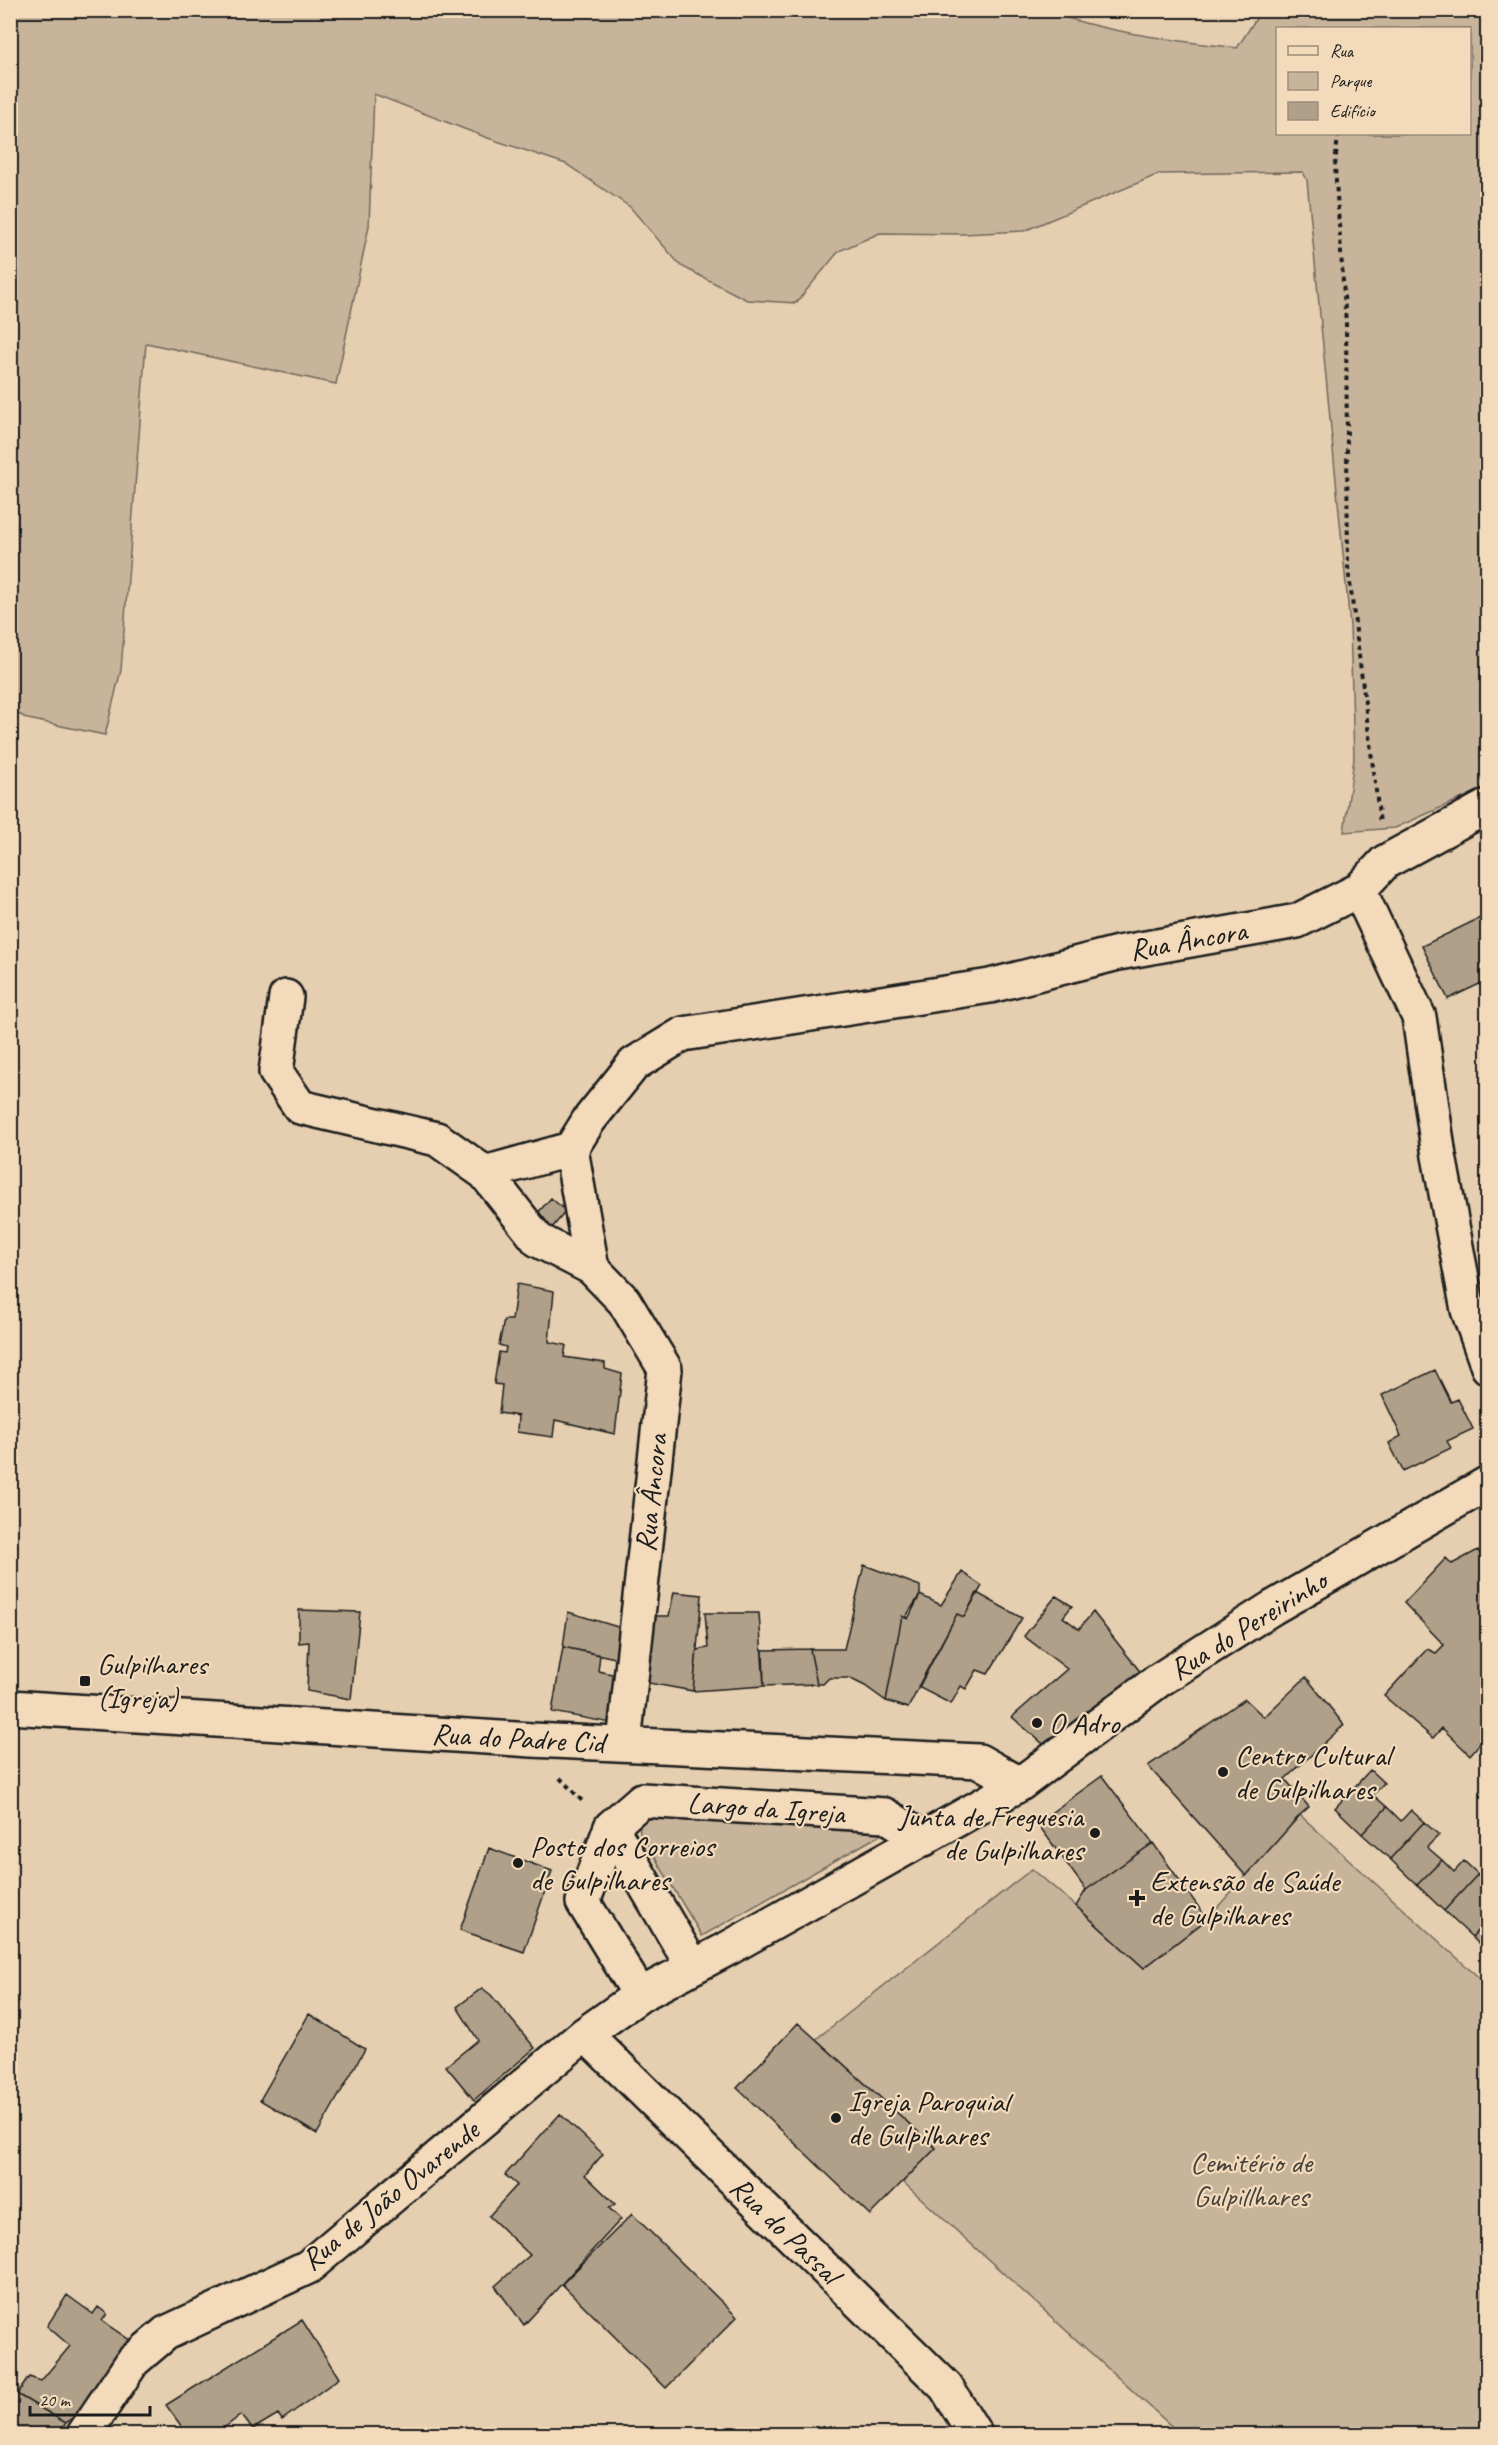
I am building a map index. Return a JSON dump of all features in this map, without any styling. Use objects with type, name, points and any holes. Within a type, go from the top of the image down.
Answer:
[{"type":"street","points":[[1488,806],[1385,862],[1359,890],[1419,1017],[1439,1156],[1468,1310],[1488,1367]]},
{"type":"street","name":"Rua Âncora","points":[[571,1149],[589,1120],[634,1064],[683,1034],[990,986],[1118,953],[1297,921],[1359,890]]},
{"type":"street","name":"Rua Âncora","points":[[286,997],[276,1072],[300,1107],[437,1139],[485,1173],[538,1240],[592,1268],[624,1301],[665,1369],[624,1743]]},
{"type":"street","points":[[485,1173],[571,1149],[592,1268]]},
{"type":"street","name":"Rua do Pereirinho","points":[[1020,1784],[1159,1680],[1272,1608],[1488,1483]]},
{"type":"street","name":"Rua do Padre Cid","points":[[10,1707],[520,1739],[979,1761],[1020,1784]]},
{"type":"street","points":[[585,2034],[640,1995],[1020,1784]]},
{"type":"street","name":"Largo da Igreja","points":[[640,1995],[583,1902],[601,1818],[642,1800],[885,1815],[924,1839]]},
{"type":"street","points":[[601,1818],[693,1967]]},
{"type":"street","name":"Rua de João Ovarende","points":[[84,2434],[133,2361],[166,2333],[308,2267],[585,2034]]},
{"type":"street","name":"Rua do Passal","points":[[585,2034],[946,2387],[975,2434]]},
{"type":"path","points":[[1338,135],[1335,167],[1346,324],[1348,567],[1385,862]]},
{"type":"path","points":[[563,1782],[601,1818]]},
{"type":"green space","points":[[11,11],[1046,11],[1116,30],[1164,39],[1237,48],[1261,11],[1487,11],[1487,785],[1476,792],[1395,828],[1344,832],[1354,759],[1350,626],[1307,180],[1303,172],[1159,174],[1024,231],[963,234],[880,233],[839,251],[796,303],[747,300],[681,266],[630,207],[566,164],[485,137],[374,94],[369,226],[336,384],[146,343],[121,670],[105,735],[28,719],[11,710]]},
{"type":"green space","name":"Cemitério de Gulpillhares","points":[[1300,1815],[1487,1985],[1487,2434],[1180,2434],[903,2182],[936,2148],[816,2039],[1032,1869],[1144,1968],[1207,1919]]},
{"type":"green space","points":[[647,1816],[882,1826],[882,1834],[702,1936],[640,1833],[639,1822]]},
{"type":"building","points":[[1484,916],[1488,923],[1488,980],[1448,999],[1422,946]]},
{"type":"building","points":[[551,1198],[566,1211],[551,1229],[535,1216]]},
{"type":"building","points":[[517,1284],[554,1291],[549,1342],[566,1345],[564,1357],[605,1363],[605,1369],[622,1374],[615,1434],[555,1420],[553,1437],[517,1432],[518,1416],[499,1413],[502,1385],[494,1384],[499,1352],[505,1353],[506,1347],[499,1345],[504,1320],[512,1320]]},
{"type":"building","points":[[1435,1370],[1451,1402],[1458,1399],[1473,1429],[1447,1441],[1451,1448],[1403,1471],[1389,1443],[1401,1436],[1382,1395]]},
{"type":"building","points":[[1478,1550],[1488,1569],[1488,1734],[1470,1755],[1442,1728],[1433,1738],[1384,1696],[1427,1649],[1436,1653],[1444,1645],[1404,1603],[1446,1558],[1452,1564]]},
{"type":"building","points":[[864,1565],[920,1586],[920,1595],[905,1618],[902,1616],[886,1701],[849,1678],[829,1678],[823,1684],[817,1684],[810,1649],[844,1649]]},
{"type":"building","points":[[962,1572],[982,1586],[964,1617],[957,1614],[908,1708],[886,1701],[902,1616],[908,1619],[920,1595],[941,1605]]},
{"type":"building","points":[[674,1592],[702,1595],[693,1691],[643,1682],[650,1616],[669,1616]]},
{"type":"building","points":[[977,1593],[1022,1618],[988,1674],[977,1670],[966,1689],[961,1686],[951,1704],[918,1687],[957,1614],[964,1617]]},
{"type":"building","points":[[1056,1596],[1072,1606],[1063,1617],[1079,1629],[1093,1612],[1142,1674],[1049,1749],[1012,1717],[1067,1669],[1024,1636]]},
{"type":"building","points":[[299,1610],[360,1612],[351,1699],[307,1691],[309,1642],[299,1643]]},
{"type":"building","points":[[568,1612],[628,1630],[625,1660],[563,1647]]},
{"type":"building","points":[[705,1613],[759,1613],[764,1686],[693,1691],[697,1650],[708,1648]]},
{"type":"building","points":[[563,1647],[600,1655],[598,1671],[622,1676],[611,1723],[552,1712]]},
{"type":"building","points":[[810,1649],[817,1684],[764,1686],[763,1650]]},
{"type":"building","name":"Centro Cultural de Gulpilhares","points":[[1306,1677],[1344,1725],[1285,1779],[1309,1807],[1246,1876],[1148,1766],[1245,1699],[1264,1717]]},
{"type":"building","points":[[1370,1770],[1384,1783],[1373,1795],[1387,1807],[1362,1834],[1335,1808]]},
{"type":"building","name":"Junta de Freguesia de Gulpilhares","points":[[1102,1776],[1153,1843],[1086,1890],[1037,1823]]},
{"type":"building","points":[[1387,1807],[1401,1821],[1411,1810],[1424,1822],[1390,1859],[1362,1834]]},
{"type":"building","points":[[1424,1822],[1439,1835],[1427,1847],[1442,1860],[1417,1885],[1390,1859]]},
{"type":"building","name":"Extensão de Saúde de Gulpilhares","points":[[1153,1843],[1207,1919],[1144,1968],[1076,1906],[1086,1890]]},
{"type":"building","points":[[489,1848],[552,1871],[524,1952],[460,1930]]},
{"type":"building","points":[[1442,1860],[1454,1872],[1464,1861],[1478,1874],[1444,1911],[1417,1885]]},
{"type":"building","points":[[1478,1874],[1488,1882],[1488,1893],[1483,1899],[1488,1903],[1488,1919],[1472,1937],[1444,1911]]},
{"type":"building","points":[[1488,1919],[1488,1953],[1472,1937]]},
{"type":"building","points":[[482,1988],[491,1995],[535,2048],[474,2100],[446,2066],[478,2040],[457,2007]]},
{"type":"building","points":[[309,2014],[365,2049],[317,2134],[260,2100]]},
{"type":"building","name":"Igreja Paroquial de Gulpilhares","points":[[798,2023],[936,2148],[870,2215],[737,2088]]},
{"type":"building","points":[[560,2114],[603,2154],[585,2175],[615,2204],[609,2208],[621,2219],[524,2325],[495,2286],[530,2255],[489,2216],[517,2185],[505,2175]]},
{"type":"building","points":[[632,2214],[737,2317],[666,2388],[562,2284]]},
{"type":"building","points":[[67,2295],[93,2314],[98,2307],[107,2314],[102,2321],[131,2341],[79,2412],[66,2423],[17,2394],[29,2377],[41,2381],[70,2346],[47,2326]]},
{"type":"building","points":[[302,2320],[339,2378],[282,2420],[278,2414],[253,2429],[241,2415],[216,2434],[187,2434],[166,2405]]},
{"type":"building","points":[[10,2390],[66,2423],[58,2434],[10,2434]]},
{"type":"place","name":"Gulpilhares (Igreja)","points":[[85,1681]]},
{"type":"place","name":"O Adro","points":[[1037,1723]]},
{"type":"place","name":"Centro Cultural de Gulpilhares","points":[[1223,1772]]},
{"type":"place","name":"Junta de Freguesia de Gulpilhares","points":[[1095,1833]]},
{"type":"place","name":"Posto dos Correios de Gulpilhares","points":[[518,1863]]},
{"type":"place","name":"Extensão de Saúde de Gulpilhares","points":[[1137,1898]]},
{"type":"place","name":"Igreja Paroquial de Gulpilhares","points":[[836,2118]]}]
